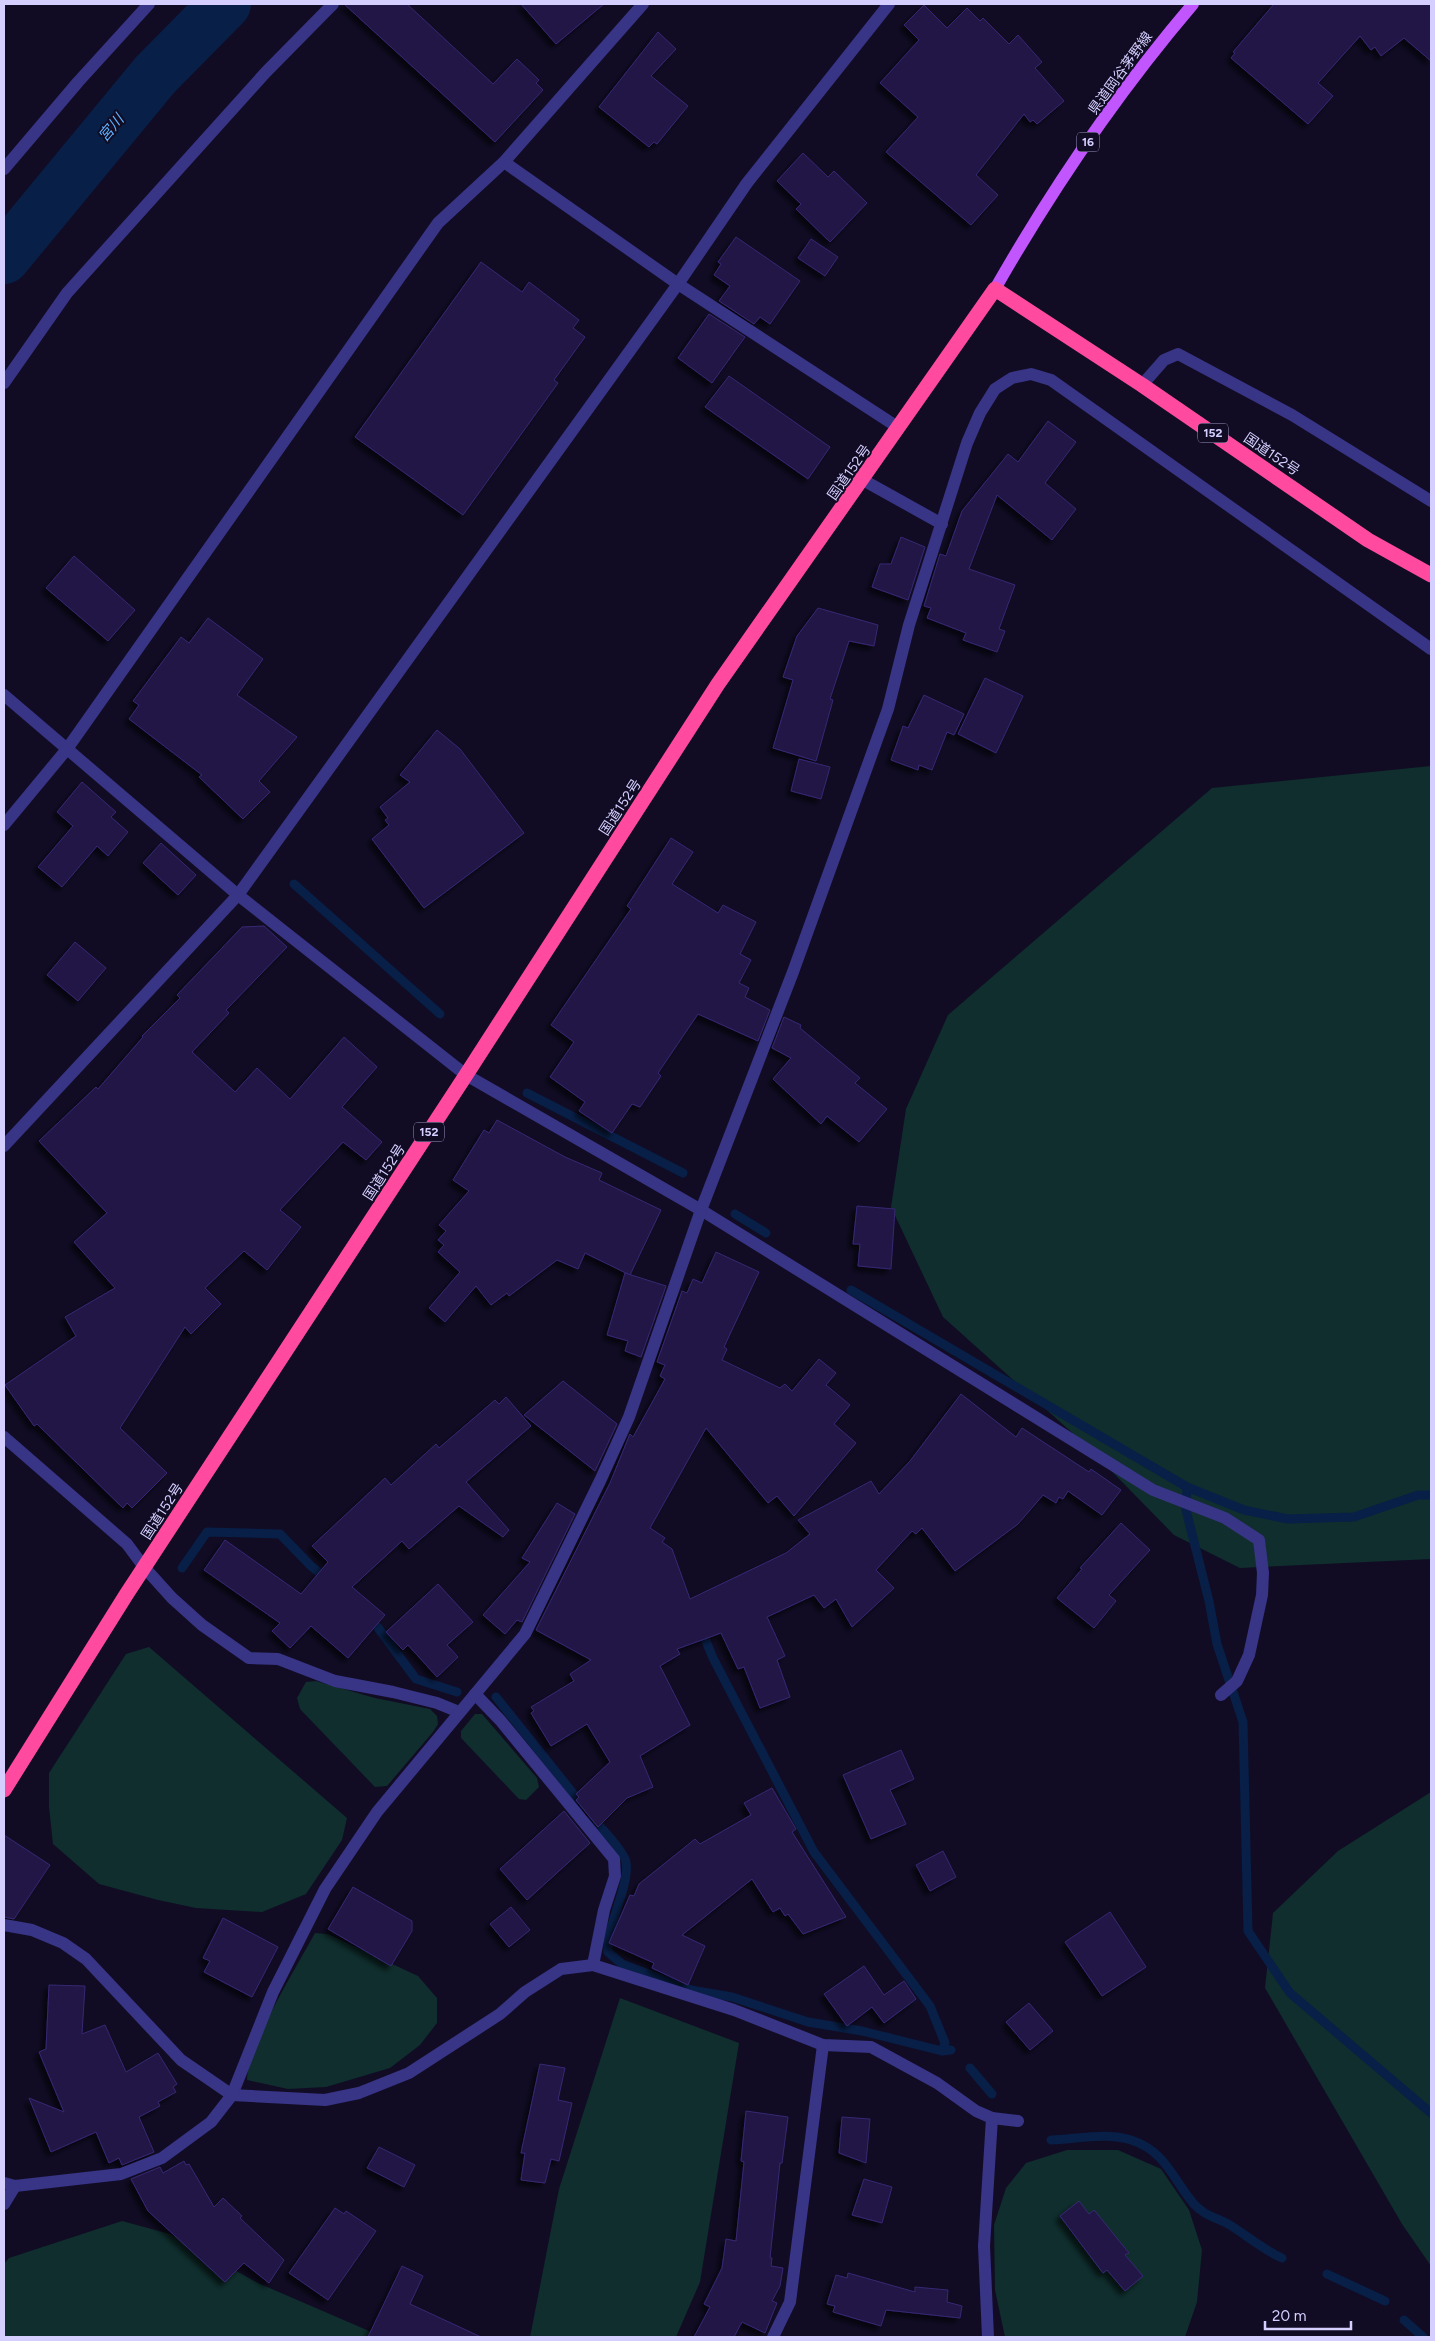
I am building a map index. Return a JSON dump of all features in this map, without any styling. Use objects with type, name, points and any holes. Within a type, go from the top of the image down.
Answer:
[{"type":"highway","name":"国道152号","points":[[4,1790],[144,1567],[466,1075],[718,684],[900,428],[995,289],[1142,385],[1368,540],[1431,575]]},
{"type":"main road","name":"県道岡谷茅野線","points":[[995,289],[1061,181],[1144,63],[1193,4]]},
{"type":"street","points":[[4,169],[78,82],[149,4]]},
{"type":"street","points":[[4,383],[67,293],[266,72],[333,4]]},
{"type":"street","points":[[4,825],[67,749],[438,223],[504,162],[643,4]]},
{"type":"street","points":[[4,1146],[238,895],[678,284],[747,183],[889,4]]},
{"type":"street","points":[[504,162],[678,284],[900,428]]},
{"type":"street","points":[[1142,385],[1164,360],[1178,354],[1292,415],[1431,501]]},
{"type":"street","points":[[4,2204],[9,2184],[121,2174],[162,2158],[211,2122],[232,2095],[273,1992],[325,1889],[378,1812],[524,1634],[600,1481],[629,1417],[701,1210],[793,972],[888,709],[908,625],[967,443],[980,413],[994,389],[1012,378],[1031,374],[1052,380],[1431,649]]},
{"type":"street","points":[[863,480],[942,524]]},
{"type":"street","points":[[4,695],[238,895],[466,1075],[701,1210],[1154,1490],[1225,1518],[1258,1540],[1263,1574],[1262,1595],[1249,1655],[1237,1681],[1221,1695]]},
{"type":"street","points":[[4,1437],[127,1544],[144,1567],[172,1598],[202,1625],[249,1658],[278,1659],[335,1681],[437,1703],[459,1712]]},
{"type":"street","points":[[475,1694],[500,1720],[614,1859],[615,1876],[604,1910],[593,1965]]},
{"type":"street","points":[[4,1925],[32,1930],[63,1943],[86,1959],[182,2060],[232,2095],[325,2100],[359,2093],[409,2073],[500,2014],[526,1992],[560,1969],[593,1965],[734,2010],[823,2045],[871,2047],[937,2083],[976,2111],[992,2118],[1018,2120]]},
{"type":"street","points":[[773,2337],[790,2302],[823,2045]]},
{"type":"street","points":[[988,2337],[984,2246],[992,2118]]},
{"type":"green space","points":[[1431,766],[1431,1559],[1240,1568],[1174,1535],[1087,1446],[943,1317],[891,1207],[906,1109],[948,1015],[1212,788]]},
{"type":"green space","points":[[149,1647],[347,1818],[342,1840],[306,1894],[262,1912],[196,1908],[99,1884],[53,1844],[49,1807],[49,1773],[126,1654]]},
{"type":"green space","points":[[316,1681],[375,1698],[430,1709],[437,1716],[438,1724],[387,1786],[375,1787],[300,1709],[297,1698],[306,1682]]},
{"type":"green space","points":[[475,1714],[482,1714],[537,1778],[539,1787],[526,1800],[519,1799],[461,1738],[461,1731]]},
{"type":"green space","points":[[1431,1792],[1431,2266],[1402,2224],[1265,1988],[1273,1913],[1338,1851]]},
{"type":"green space","points":[[315,1933],[328,1934],[418,1976],[437,1998],[437,2023],[420,2045],[390,2068],[326,2087],[288,2089],[247,2080],[249,2065],[264,2027]]},
{"type":"green space","points":[[620,1998],[739,2043],[700,2282],[676,2337],[530,2337],[559,2189]]},
{"type":"green space","points":[[1067,2150],[1118,2150],[1161,2169],[1189,2210],[1202,2250],[1197,2302],[1185,2337],[1005,2337],[995,2290],[994,2225],[1006,2188],[1026,2163]]},
{"type":"green space","points":[[122,2221],[170,2234],[258,2283],[383,2337],[4,2337],[4,2264],[9,2258]]},
{"type":"building","points":[[344,4],[407,4],[493,84],[517,59],[539,80],[536,83],[543,90],[495,142]]},
{"type":"building","points":[[521,4],[604,4],[556,44]]},
{"type":"building","points":[[1274,4],[1431,4],[1431,61],[1404,38],[1381,56],[1375,47],[1371,50],[1360,36],[1318,83],[1333,96],[1308,124],[1231,58],[1235,53],[1233,52]]},
{"type":"building","points":[[924,5],[947,28],[967,8],[980,21],[983,18],[1009,44],[1018,35],[1042,62],[1035,68],[1064,101],[1037,124],[1033,120],[1030,122],[1024,114],[976,175],[998,195],[971,225],[886,152],[918,117],[880,83],[919,40],[904,25]]},
{"type":"building","points":[[658,32],[676,49],[651,76],[688,106],[657,144],[654,142],[649,147],[599,107]]},
{"type":"building","points":[[803,153],[828,177],[834,171],[867,203],[830,242],[796,209],[801,204],[777,181]]},
{"type":"building","points":[[736,237],[800,281],[770,324],[760,317],[754,324],[719,301],[730,286],[714,275],[721,264],[718,262]]},
{"type":"building","points":[[811,239],[838,257],[825,276],[798,258]]},
{"type":"building","points":[[481,262],[522,292],[529,282],[579,320],[573,328],[585,337],[554,380],[558,383],[463,515],[355,437]]},
{"type":"building","points":[[709,314],[745,337],[712,383],[678,358]]},
{"type":"building","points":[[729,376],[830,447],[808,479],[705,407]]},
{"type":"building","points":[[1048,421],[1076,442],[1045,483],[1076,509],[1052,540],[997,495],[969,569],[1015,585],[999,629],[1005,631],[997,652],[963,640],[966,633],[927,618],[931,608],[924,606],[940,554],[946,556],[962,511],[1008,454],[1018,462]]},
{"type":"building","points":[[901,537],[925,547],[908,600],[872,587],[880,564],[891,564]]},
{"type":"building","points":[[74,556],[135,610],[108,641],[46,588]]},
{"type":"building","points":[[818,608],[878,625],[874,646],[849,641],[830,699],[833,700],[816,761],[773,748],[793,680],[783,677],[797,636]]},
{"type":"building","points":[[208,618],[263,659],[237,695],[297,737],[259,781],[270,792],[243,819],[199,777],[202,775],[129,719],[139,705],[133,701],[181,637],[189,643]]},
{"type":"building","points":[[985,678],[1023,696],[996,753],[958,734]]},
{"type":"building","points":[[924,695],[964,714],[954,735],[947,732],[932,770],[919,765],[918,770],[891,760],[903,726],[908,728]]},
{"type":"building","points":[[437,730],[460,749],[524,833],[424,908],[372,839],[389,825],[385,820],[388,818],[380,807],[410,782],[400,775]]},
{"type":"building","points":[[799,759],[830,767],[821,799],[791,791]]},
{"type":"building","points":[[82,782],[116,812],[111,817],[128,832],[108,856],[97,846],[62,887],[38,867],[73,826],[57,812]]},
{"type":"building","points":[[671,838],[693,852],[672,884],[718,913],[723,905],[756,922],[740,954],[751,960],[739,983],[749,988],[745,997],[770,1010],[758,1041],[698,1014],[658,1073],[661,1076],[640,1107],[632,1104],[612,1133],[579,1111],[585,1102],[550,1077],[574,1042],[551,1025],[631,909],[627,906]]},
{"type":"building","points":[[161,843],[196,875],[178,895],[143,863]]},
{"type":"building","points":[[264,926],[287,947],[226,1010],[229,1013],[192,1052],[235,1092],[257,1068],[290,1099],[344,1037],[377,1067],[342,1107],[382,1142],[366,1160],[343,1142],[280,1210],[301,1227],[267,1270],[244,1251],[205,1288],[221,1304],[191,1334],[185,1327],[120,1428],[167,1473],[132,1508],[127,1503],[123,1508],[37,1424],[34,1426],[5,1385],[76,1336],[65,1317],[115,1288],[74,1242],[107,1213],[39,1141],[96,1087],[98,1089],[142,1036],[180,998],[177,995],[242,927]]},
{"type":"building","points":[[75,942],[106,968],[78,1001],[47,975]]},
{"type":"building","points":[[784,1017],[801,1025],[800,1028],[860,1078],[855,1083],[887,1109],[859,1142],[827,1116],[821,1124],[773,1079],[791,1058],[772,1048]]},
{"type":"building","points":[[497,1120],[565,1157],[602,1173],[599,1180],[661,1210],[630,1275],[585,1253],[578,1269],[557,1260],[509,1296],[507,1293],[491,1305],[476,1286],[445,1322],[429,1308],[460,1272],[438,1252],[444,1245],[438,1240],[446,1231],[439,1225],[469,1191],[453,1180],[484,1130],[489,1133]]},
{"type":"building","points":[[857,1206],[895,1209],[891,1269],[858,1266],[860,1244],[853,1244]]},
{"type":"building","points":[[716,1252],[759,1272],[724,1347],[727,1349],[722,1360],[780,1388],[785,1384],[792,1391],[819,1359],[836,1373],[826,1385],[850,1405],[834,1424],[856,1443],[794,1516],[777,1496],[768,1503],[706,1428],[650,1528],[665,1538],[662,1542],[672,1549],[690,1599],[786,1553],[810,1534],[798,1520],[871,1481],[879,1494],[910,1461],[961,1394],[1016,1437],[1022,1428],[1089,1472],[1091,1469],[1121,1490],[1102,1515],[1068,1491],[1063,1499],[1059,1497],[1056,1503],[1043,1495],[1018,1524],[955,1571],[922,1528],[916,1534],[912,1531],[876,1570],[894,1588],[852,1627],[836,1599],[824,1608],[814,1595],[767,1617],[785,1656],[777,1660],[790,1697],[760,1708],[744,1667],[738,1669],[721,1633],[677,1649],[680,1654],[660,1666],[690,1725],[640,1756],[653,1787],[627,1798],[598,1827],[576,1800],[579,1797],[576,1794],[610,1762],[587,1724],[551,1746],[531,1713],[534,1711],[531,1707],[574,1681],[570,1674],[591,1660],[536,1630],[610,1483],[630,1434],[633,1437],[665,1379],[660,1376],[665,1365],[657,1362],[682,1291],[687,1293],[693,1279],[702,1283]]},
{"type":"building","points":[[625,1273],[666,1286],[641,1357],[625,1351],[628,1341],[607,1335]]},
{"type":"building","points":[[563,1381],[617,1424],[595,1471],[524,1415]]},
{"type":"building","points":[[506,1397],[531,1426],[466,1482],[509,1530],[503,1537],[459,1506],[409,1549],[402,1541],[352,1587],[385,1615],[348,1658],[311,1626],[290,1648],[272,1631],[280,1623],[204,1570],[225,1540],[301,1594],[328,1562],[312,1546],[385,1478],[391,1485],[436,1444],[439,1448],[495,1400],[499,1404]]},
{"type":"building","points":[[557,1503],[575,1514],[522,1622],[517,1620],[505,1634],[483,1615],[530,1562],[522,1558]]},
{"type":"building","points":[[1121,1523],[1150,1550],[1109,1595],[1116,1601],[1094,1628],[1057,1598],[1082,1569],[1080,1568]]},
{"type":"building","points":[[438,1584],[473,1622],[447,1645],[458,1657],[437,1677],[408,1645],[403,1650],[386,1632]]},
{"type":"building","points":[[901,1750],[914,1779],[890,1790],[906,1824],[871,1839],[843,1775]]},
{"type":"building","points":[[772,1788],[796,1829],[792,1832],[846,1917],[803,1934],[788,1914],[785,1916],[780,1908],[773,1912],[752,1879],[682,1935],[705,1946],[688,1985],[652,1968],[654,1963],[609,1943],[630,1895],[634,1896],[639,1884],[695,1839],[700,1844],[751,1815],[744,1803]]},
{"type":"building","points":[[564,1811],[590,1843],[527,1900],[500,1869]]},
{"type":"building","points":[[4,1835],[50,1865],[14,1919],[4,1917]]},
{"type":"building","points":[[943,1851],[956,1877],[930,1891],[916,1865]]},
{"type":"building","points":[[353,1887],[412,1921],[412,1931],[391,1966],[328,1929]]},
{"type":"building","points":[[511,1907],[530,1930],[509,1947],[490,1924]]},
{"type":"building","points":[[1110,1912],[1146,1967],[1102,1996],[1065,1942]]},
{"type":"building","points":[[223,1918],[278,1947],[252,1997],[204,1972],[210,1961],[203,1958]]},
{"type":"building","points":[[864,1966],[884,1995],[904,1981],[916,1999],[884,2023],[872,2007],[847,2026],[824,1994]]},
{"type":"building","points":[[49,1985],[85,1986],[82,2034],[105,2025],[126,2072],[158,2053],[177,2084],[173,2087],[176,2092],[158,2102],[160,2106],[139,2117],[154,2152],[122,2165],[119,2158],[109,2163],[96,2132],[51,2152],[29,2098],[64,2112],[39,2052],[46,2049]]},
{"type":"building","points":[[1029,2003],[1053,2031],[1030,2050],[1006,2022]]},
{"type":"building","points":[[540,2064],[565,2068],[558,2100],[572,2103],[559,2161],[551,2159],[545,2183],[521,2180],[525,2153],[521,2153]]},
{"type":"building","points":[[746,2111],[788,2117],[782,2163],[780,2163],[770,2258],[772,2258],[771,2266],[783,2268],[780,2286],[772,2301],[777,2303],[765,2333],[742,2322],[734,2337],[694,2337],[710,2307],[704,2304],[722,2268],[726,2239],[736,2241],[744,2162],[741,2161]]},
{"type":"building","points":[[842,2117],[870,2119],[866,2163],[839,2153]]},
{"type":"building","points":[[379,2147],[415,2165],[404,2187],[367,2168]]},
{"type":"building","points":[[184,2161],[186,2165],[189,2164],[214,2207],[223,2198],[242,2216],[240,2218],[284,2260],[269,2283],[244,2263],[225,2282],[148,2211],[131,2179],[160,2167],[163,2173]]},
{"type":"building","points":[[864,2179],[892,2187],[882,2223],[852,2215]]},
{"type":"building","points":[[1079,2201],[1089,2214],[1094,2210],[1129,2253],[1125,2255],[1143,2276],[1125,2291],[1107,2270],[1103,2273],[1060,2216]]},
{"type":"building","points":[[335,2208],[344,2214],[346,2211],[376,2231],[328,2300],[289,2273]]},
{"type":"building","points":[[402,2266],[423,2276],[410,2304],[481,2337],[368,2337]]},
{"type":"building","points":[[848,2273],[915,2292],[915,2287],[948,2290],[947,2302],[962,2306],[960,2318],[886,2310],[881,2326],[833,2312],[835,2306],[827,2304],[836,2275],[847,2278]]},
{"type":"waterway","name":"宮川","points":[[4,258],[155,75],[225,4]]},
{"type":"waterway","points":[[294,884],[440,1014]]},
{"type":"waterway","points":[[527,1093],[683,1173]]},
{"type":"waterway","points":[[735,1214],[766,1233]]},
{"type":"waterway","points":[[851,1290],[1187,1487],[1186,1510],[1209,1601],[1217,1644],[1243,1722],[1248,1931],[1290,1993],[1431,2113]]},
{"type":"waterway","points":[[1187,1487],[1244,1510],[1288,1519],[1354,1517],[1418,1495],[1431,1495]]},
{"type":"waterway","points":[[182,1568],[207,1532],[280,1534],[311,1566],[327,1579]]},
{"type":"waterway","points":[[370,1617],[416,1679],[457,1692]]},
{"type":"waterway","points":[[701,1629],[713,1658],[814,1852],[930,2006],[945,2043],[942,2051]]},
{"type":"waterway","points":[[496,1697],[584,1807]]},
{"type":"waterway","points":[[592,1817],[617,1846],[624,1857],[626,1865],[626,1876],[611,1928],[608,1952],[622,1964],[691,1990],[732,1997],[808,2022],[862,2031],[942,2051],[951,2050]]},
{"type":"waterway","points":[[970,2068],[992,2094]]},
{"type":"waterway","points":[[1051,2140],[1112,2136],[1143,2145],[1153,2151],[1168,2167],[1198,2208],[1228,2224],[1263,2248],[1282,2258]]},
{"type":"waterway","points":[[1327,2274],[1385,2301]]},
{"type":"waterway","points":[[1404,2320],[1423,2337]]}]
